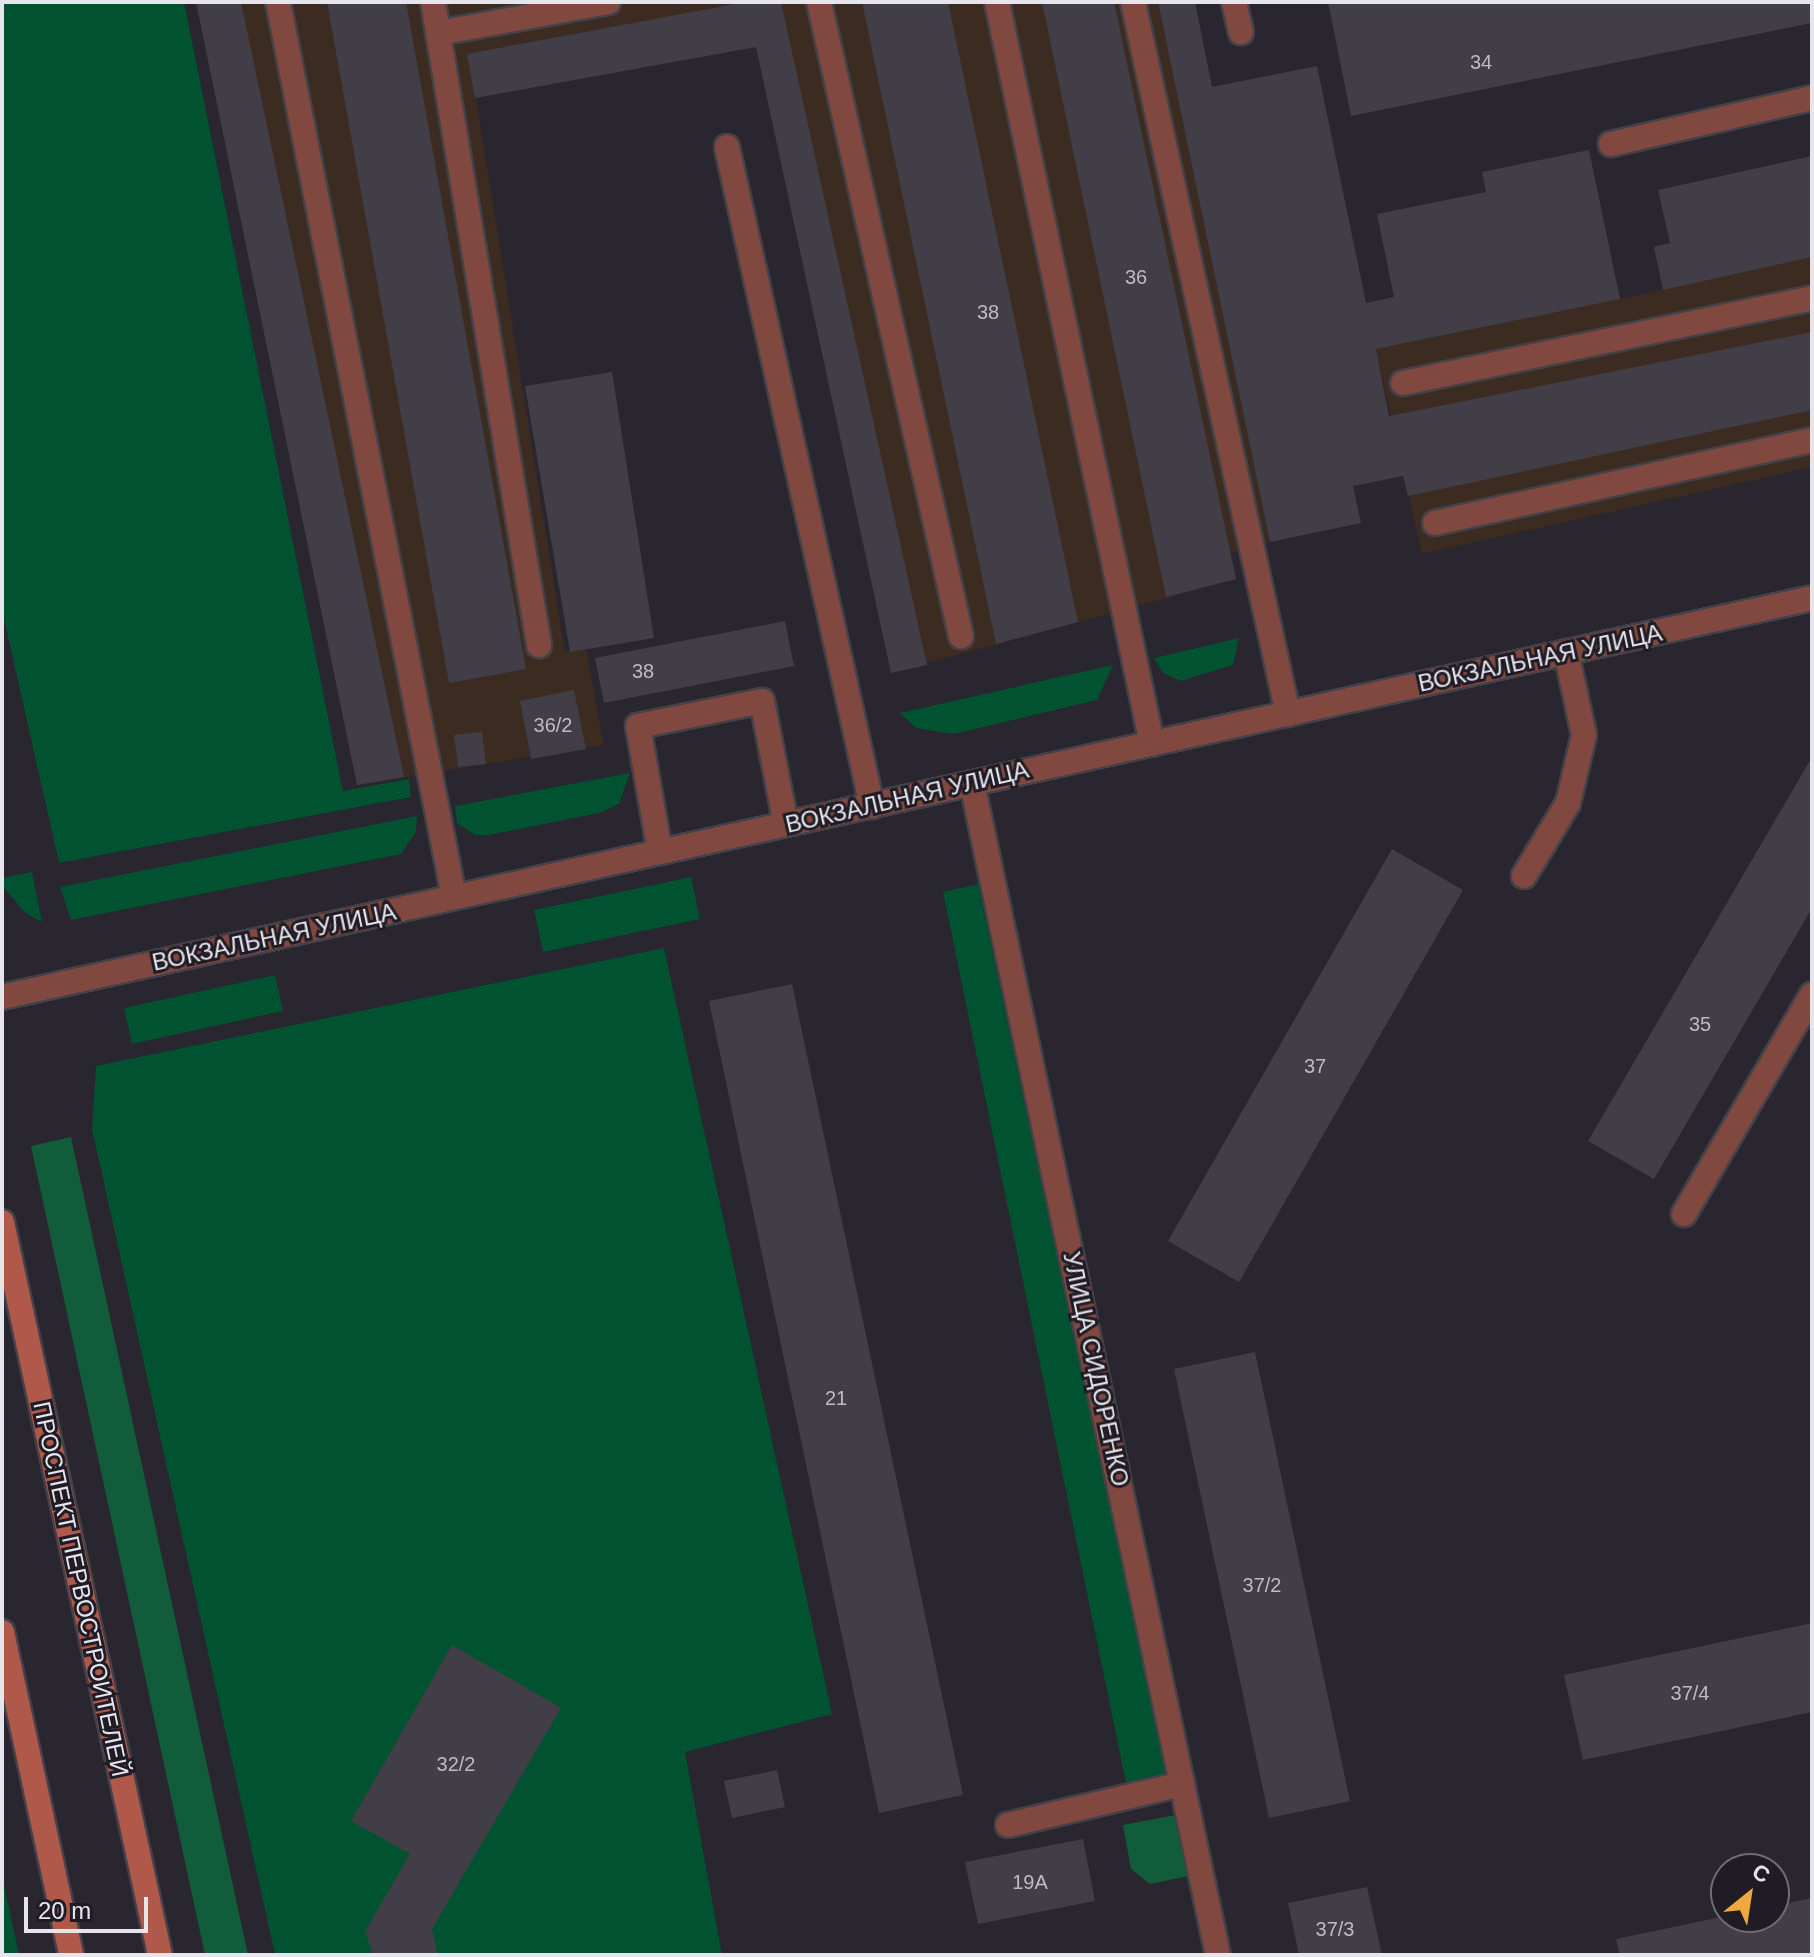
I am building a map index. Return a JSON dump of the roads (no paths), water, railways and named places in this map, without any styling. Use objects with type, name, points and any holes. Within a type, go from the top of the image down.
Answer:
[{"type":"main road","name":"ПРОСПЕКТ ПЕРВОСТРОИТЕЛЕЙ","points":[[2,1222],[160,1955]]},
{"type":"main road","points":[[2,1632],[71,1955]]},
{"type":"street","points":[[278,2],[454,897]]},
{"type":"street","points":[[433,2],[539,645]]},
{"type":"street","points":[[438,33],[608,2]]},
{"type":"street","points":[[819,2],[961,636]]},
{"type":"street","points":[[997,2],[1152,744]]},
{"type":"street","points":[[1133,2],[1288,714]]},
{"type":"street","points":[[1234,2],[1241,32]]},
{"type":"street","points":[[1611,144],[1812,98]]},
{"type":"street","points":[[727,147],[872,806]]},
{"type":"street","points":[[1403,383],[1812,298]]},
{"type":"street","points":[[1435,523],[1812,440]]},
{"type":"street","name":"ВОКЗАЛЬНАЯ УЛИЦА","points":[[2,997],[1812,598]]},
{"type":"street","points":[[1524,876],[1568,803],[1584,735],[1566,652]]},
{"type":"street","points":[[660,852],[638,726],[762,701],[786,824]]},
{"type":"street","name":"УЛИЦА СИДОРЕНКО","points":[[972,783],[1218,1955]]},
{"type":"street","points":[[1684,1214],[1812,995]]},
{"type":"street","points":[[1008,1825],[1182,1784]]}]
